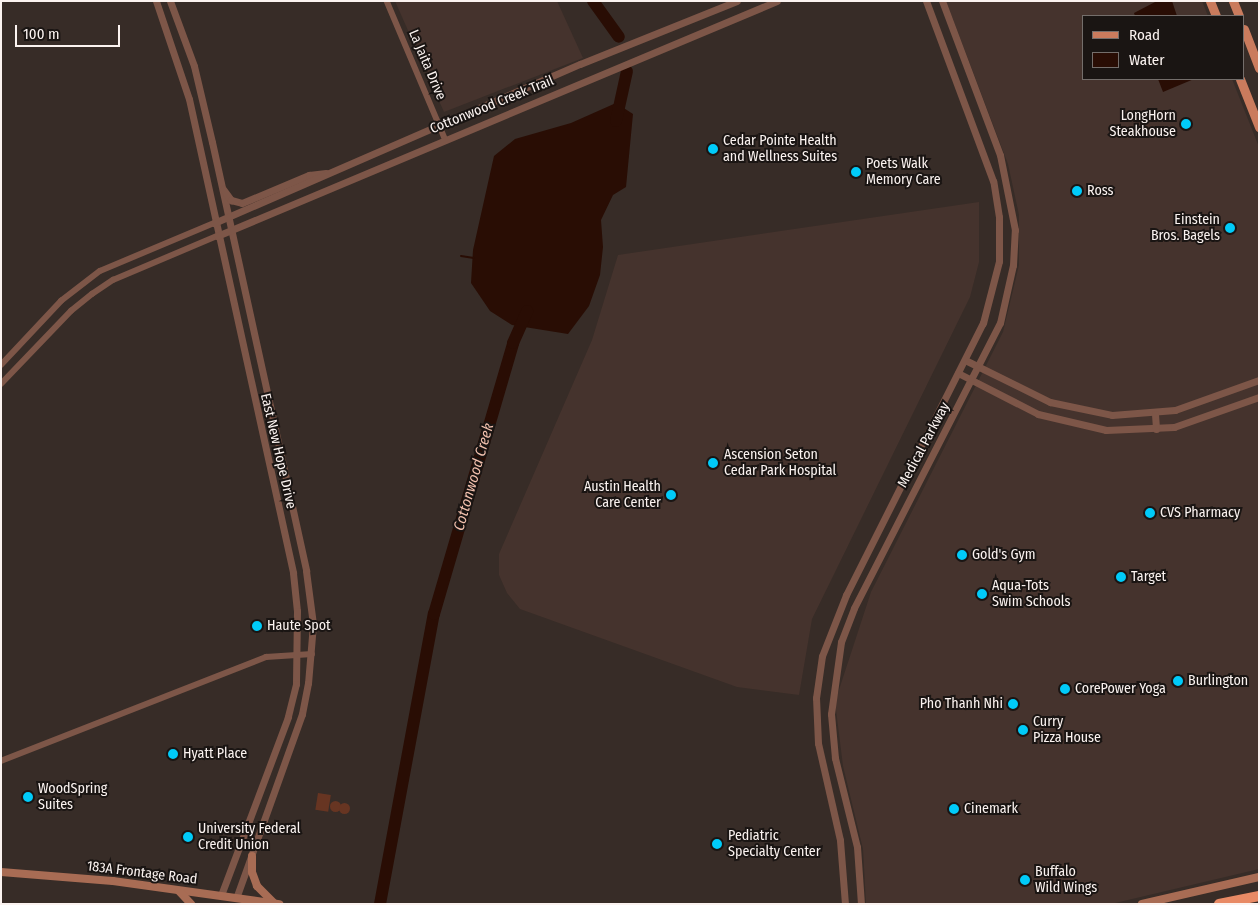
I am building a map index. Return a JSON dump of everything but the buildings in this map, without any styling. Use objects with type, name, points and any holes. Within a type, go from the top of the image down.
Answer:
[{"type":"highway","points":[[1219,904],[1259,896]]},
{"type":"main road","points":[[1210,1],[1216,15]]},
{"type":"main road","points":[[1233,1],[1239,15]]},
{"type":"main road","points":[[1245,32],[1259,68]]},
{"type":"main road","points":[[1240,80],[1259,127]]},
{"type":"main road","points":[[252,856],[255,881],[274,903]]},
{"type":"main road","name":"183A Frontage Road","points":[[1,872],[53,875],[176,889],[221,895],[234,901],[279,904]]},
{"type":"main road","points":[[1142,904],[1259,877]]},
{"type":"main road","points":[[176,889],[191,904]]},
{"type":"main road","name":"East New Hope Drive","points":[[217,904],[221,895]]},
{"type":"street","name":"East New Hope Drive","points":[[156,1],[189,99],[214,223],[293,573],[298,655],[288,717],[221,895]]},
{"type":"street","name":"East New Hope Drive","points":[[170,1],[194,66],[310,594],[312,654],[302,714],[252,856],[234,901]]},
{"type":"street","name":"La Jaita Drive","points":[[387,1],[445,138]]},
{"type":"street","name":"Cottonwood Creek Trail","points":[[214,223],[439,125],[737,1]]},
{"type":"street","name":"Cottonwood Creek Trail","points":[[217,236],[445,138],[777,1]]},
{"type":"street","name":"Medical Parkway","points":[[845,904],[840,840],[821,761],[816,698],[822,656],[834,620],[965,360],[990,304],[999,253],[997,199],[976,133],[926,1]]},
{"type":"street","name":"Medical Parkway","points":[[861,904],[857,847],[835,758],[830,714],[835,666],[846,625],[979,367],[1002,315],[1015,246],[1009,189],[990,128],[942,1]]},
{"type":"street","points":[[976,133],[990,128]]},
{"type":"street","points":[[222,188],[231,200],[242,202],[309,175],[333,172]]},
{"type":"street","points":[[1,365],[61,301],[114,264],[214,223]]},
{"type":"street","points":[[1,384],[71,311],[113,280],[217,236]]},
{"type":"street","points":[[61,301],[71,311]]},
{"type":"street","points":[[965,360],[1064,407],[1112,415],[1155,414],[1193,406],[1259,380]]},
{"type":"street","points":[[958,373],[1038,414],[1068,423],[1120,430],[1156,429],[1191,422],[1259,397]]},
{"type":"street","points":[[1155,414],[1156,429]]},
{"type":"street","points":[[265,446],[279,449]]},
{"type":"street","points":[[864,562],[872,572]]},
{"type":"street","points":[[860,569],[872,572]]},
{"type":"street","points":[[1,760],[266,657],[312,654]]},
{"type":"street","points":[[821,761],[835,758]]},
{"type":"shaded area","points":[[395,1],[557,1],[583,58],[444,112]]},
{"type":"shaded area","points":[[946,1],[1202,1],[1208,15],[1082,15],[1082,80],[1232,80],[1259,147],[1259,869],[1111,904],[866,904],[863,849],[843,766],[835,702],[871,592],[1003,332],[1019,265],[1019,215],[1008,164]]},
{"type":"shaded area","name":"Ascension Seton Cedar Park Hospital","points":[[979,202],[979,262],[970,297],[812,619],[799,695],[737,687],[520,609],[507,593],[499,575],[499,554],[592,340],[618,255]]},
{"type":"shaded area","points":[[318,793],[331,795],[328,812],[315,810]]},
{"type":"shaded area","points":[[335,800],[341,806],[335,812],[329,806]]},
{"type":"shaded area","points":[[344,802],[350,808],[344,814],[338,808]]},
{"type":"water","points":[[1157,1],[1172,1],[1177,15],[1135,15],[1134,13]]},
{"type":"water","points":[[1158,80],[1192,80],[1163,92]]},
{"type":"water","points":[[616,103],[633,114],[626,187],[613,195],[601,220],[603,247],[600,275],[589,306],[568,334],[512,325],[490,311],[471,283],[473,250],[494,156],[515,139],[571,123]]},
{"type":"waterway","name":"Cottonwood Creek","points":[[593,1],[619,37]]},
{"type":"waterway","name":"Cottonwood Creek","points":[[616,121],[627,71]]},
{"type":"waterway","points":[[461,256],[474,258]]},
{"type":"waterway","name":"Cottonwood Creek","points":[[380,904],[434,614],[513,343],[527,311]]},
{"type":"place","name":"LongHorn Steakhouse","points":[[1186,124]]},
{"type":"place","name":"Cedar Pointe Health and Wellness Suites","points":[[713,149]]},
{"type":"place","name":"Poets Walk Memory Care","points":[[856,172]]},
{"type":"place","name":"Ross","points":[[1077,191]]},
{"type":"place","name":"Einstein Bros. Bagels","points":[[1230,228]]},
{"type":"place","name":"Ascension Seton Cedar Park Hospital","points":[[713,463]]},
{"type":"place","name":"Austin Health Care Center","points":[[671,495]]},
{"type":"place","name":"CVS Pharmacy","points":[[1150,513]]},
{"type":"place","name":"Gold's Gym","points":[[962,555]]},
{"type":"place","name":"Target","points":[[1121,577]]},
{"type":"place","name":"Aqua-Tots Swim Schools","points":[[982,594]]},
{"type":"place","name":"Haute Spot","points":[[257,626]]},
{"type":"place","name":"Burlington","points":[[1178,681]]},
{"type":"place","name":"CorePower Yoga","points":[[1065,689]]},
{"type":"place","name":"Pho Thanh Nhi","points":[[1013,704]]},
{"type":"place","name":"Curry Pizza House","points":[[1023,730]]},
{"type":"place","name":"Hyatt Place","points":[[173,754]]},
{"type":"place","name":"WoodSpring Suites","points":[[28,797]]},
{"type":"place","name":"Cinemark","points":[[954,809]]},
{"type":"place","name":"University Federal Credit Union","points":[[188,837]]},
{"type":"place","name":"Pediatric Specialty Center","points":[[717,844]]},
{"type":"place","name":"Buffalo Wild Wings","points":[[1025,880]]}]
